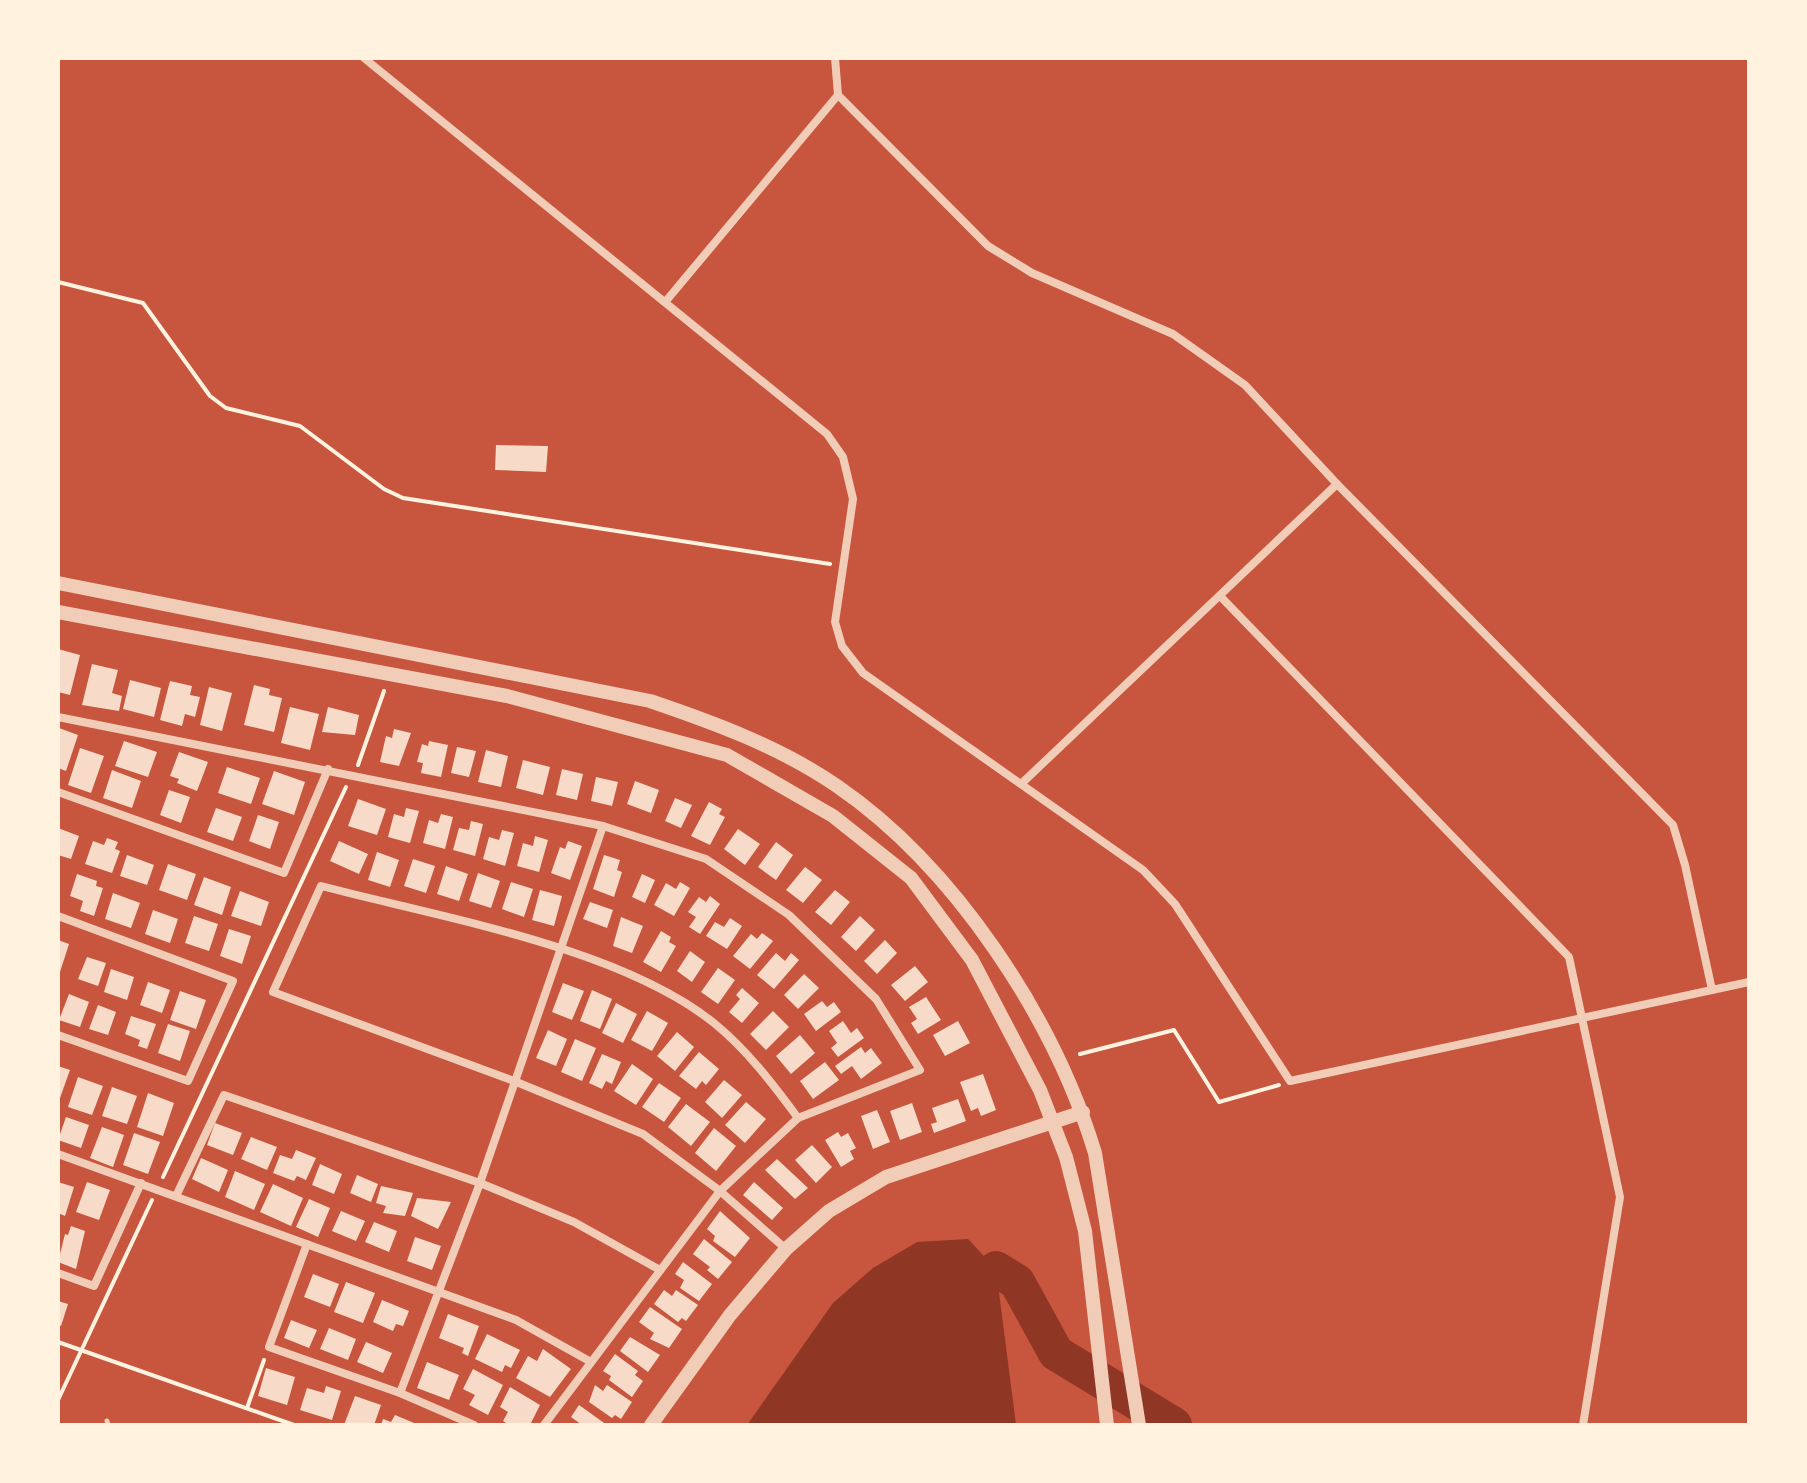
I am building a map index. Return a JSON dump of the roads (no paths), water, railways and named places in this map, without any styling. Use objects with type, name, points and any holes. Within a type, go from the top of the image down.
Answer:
[{"type":"street","points":[[364,58],[827,434],[843,457],[853,499],[835,622],[842,646],[863,673],[1143,870],[1164,893],[1290,1081],[1749,982]]},
{"type":"street","points":[[835,58],[838,95],[988,246],[1032,273],[1173,334],[1245,385],[1337,484],[1673,825],[1685,865],[1712,990]]},
{"type":"street","points":[[666,301],[838,95]]},
{"type":"street","points":[[1021,784],[1337,484]]},
{"type":"street","points":[[58,583],[650,701],[736,730],[837,786],[914,851],[1000,951],[1083,1112],[1095,1153],[1139,1425]]},
{"type":"street","points":[[1221,597],[1569,957],[1620,1197],[1583,1425]]},
{"type":"street","points":[[58,612],[507,696],[727,755],[833,816],[911,878],[972,960],[1040,1090],[1066,1157],[1085,1231],[1107,1425]]},
{"type":"street","points":[[58,717],[603,826],[706,859],[789,915],[876,999],[920,1070],[798,1118],[720,1191],[544,1425]]},
{"type":"street","points":[[58,792],[284,873],[328,769]]},
{"type":"street","points":[[400,1393],[480,1183],[603,826]]},
{"type":"street","points":[[786,1249],[720,1191],[643,1134],[514,1081],[273,992],[321,886],[562,950],[654,984],[714,1023],[766,1074],[798,1118]]},
{"type":"street","points":[[58,916],[233,981],[188,1081],[58,1035]]},
{"type":"street","points":[[177,1194],[224,1095],[480,1183],[574,1222],[660,1270]]},
{"type":"street","points":[[651,1425],[730,1315],[786,1249],[829,1211],[886,1177],[1083,1112]]},
{"type":"street","points":[[58,1154],[177,1194],[516,1320],[591,1362]]},
{"type":"street","points":[[58,1273],[94,1286],[141,1183]]},
{"type":"street","points":[[307,1244],[269,1347],[400,1393],[474,1425]]},
{"type":"waterway","points":[[996,1269],[1017,1282],[1056,1353],[1174,1425]]}]
